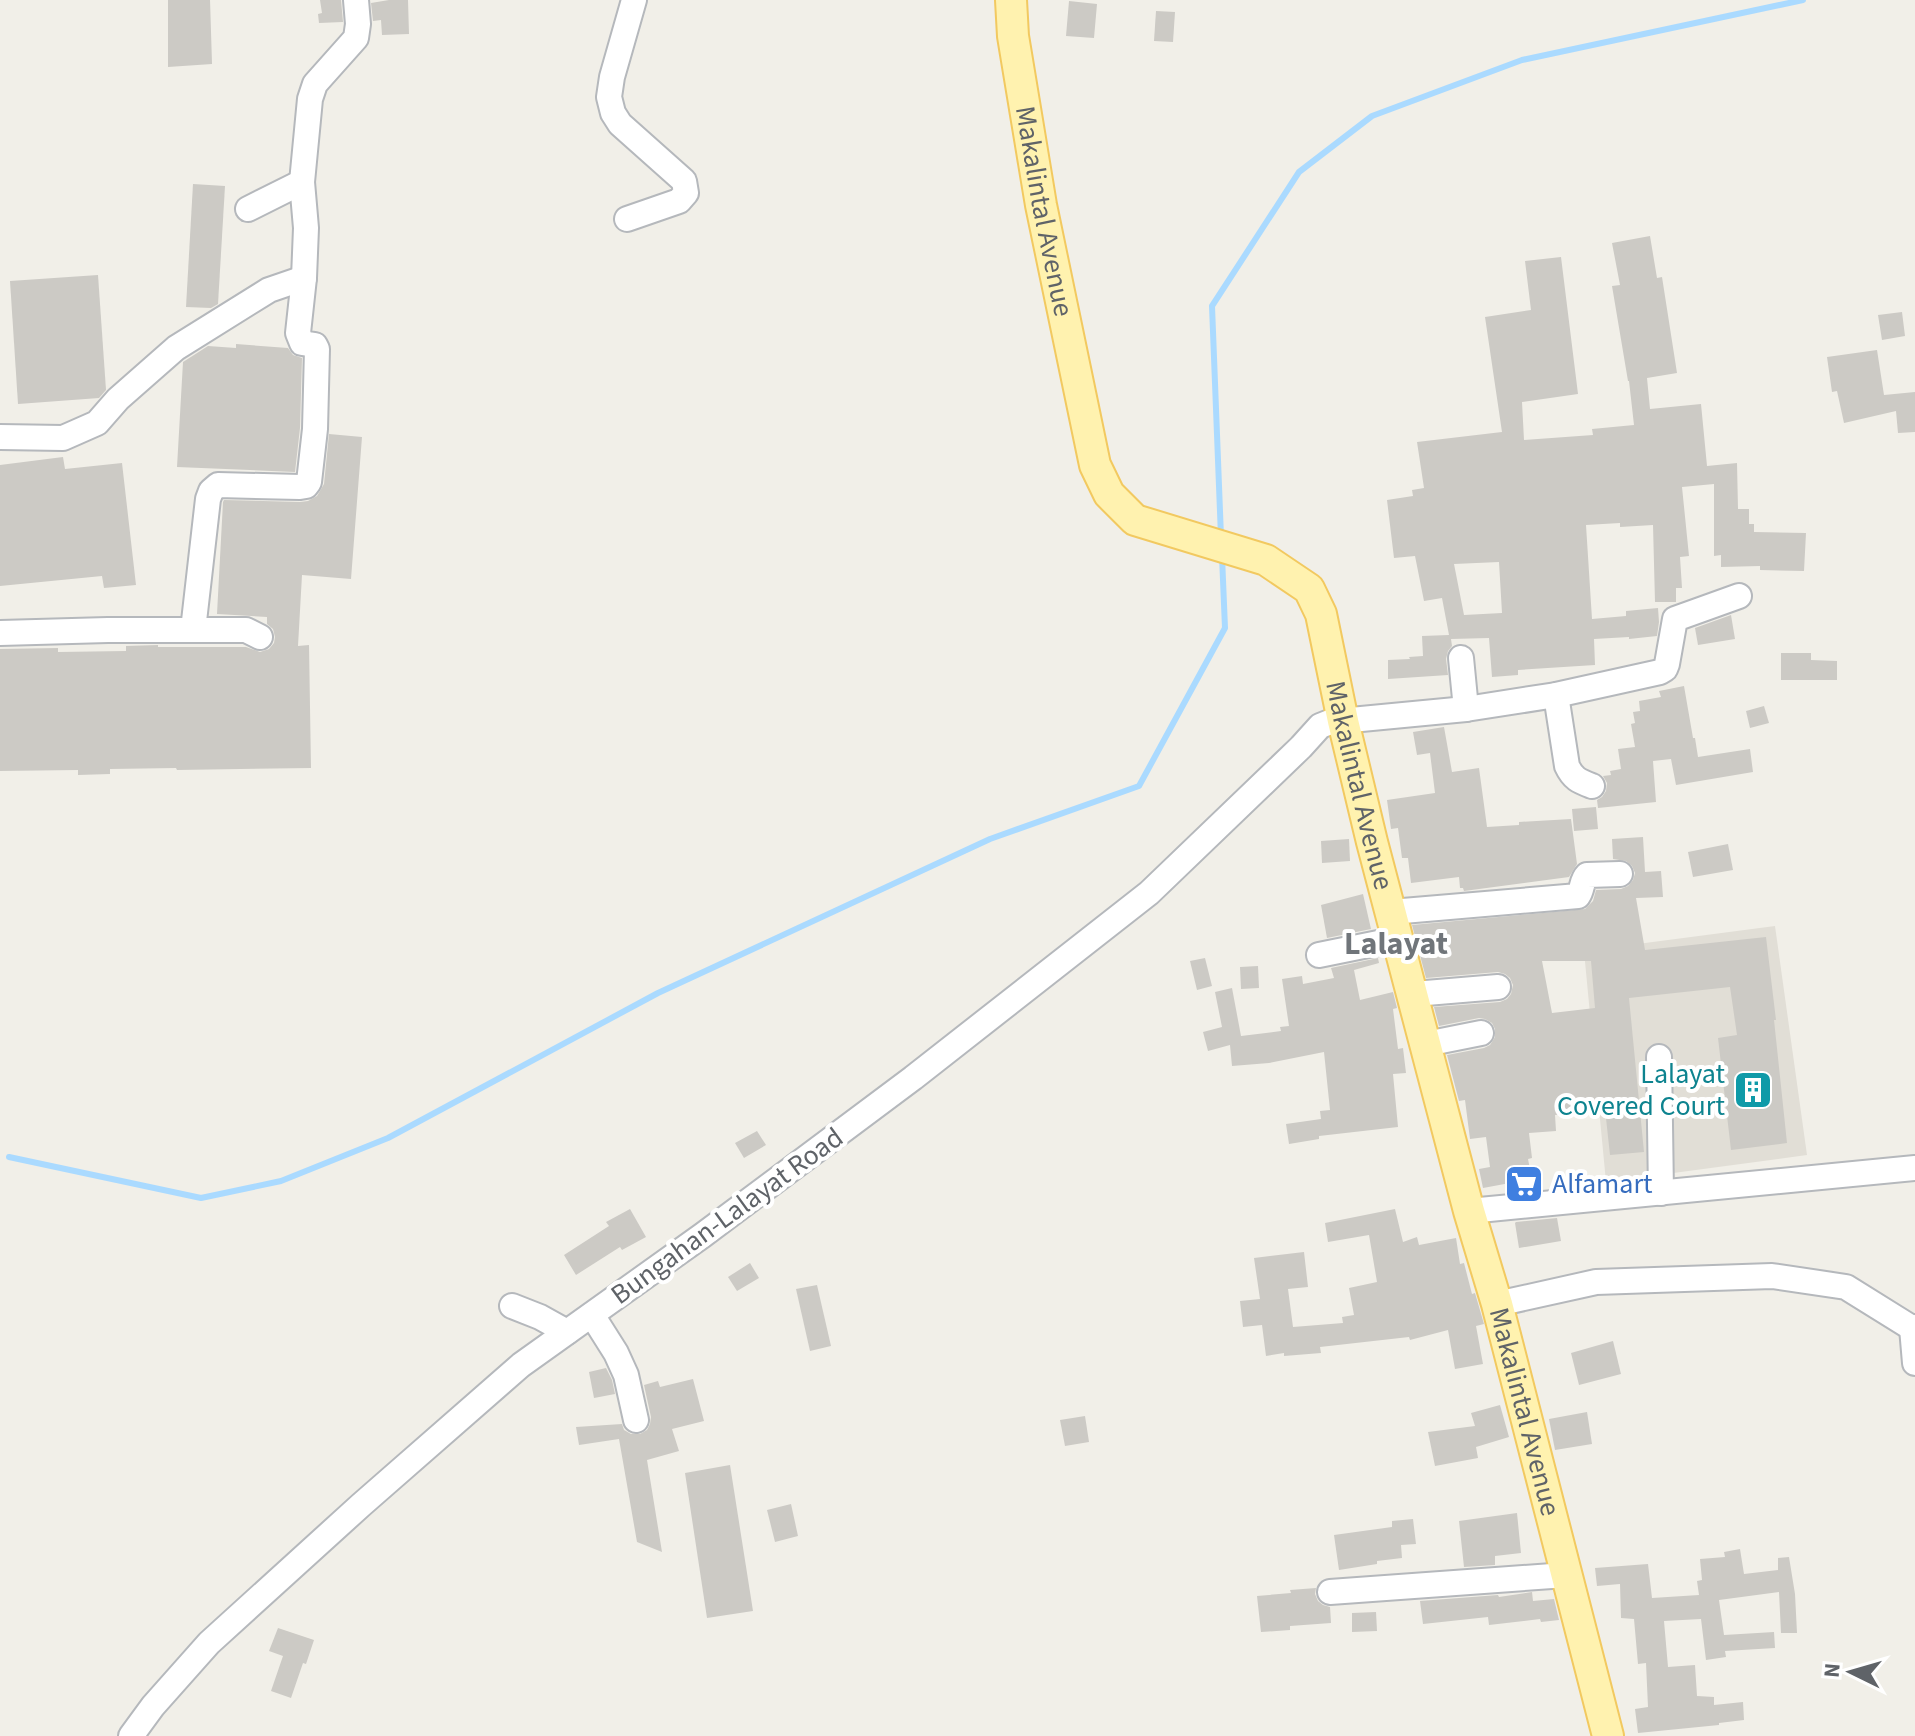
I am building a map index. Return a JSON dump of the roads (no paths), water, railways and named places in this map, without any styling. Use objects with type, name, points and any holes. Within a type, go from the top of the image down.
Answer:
[{"type":"main road","name":"Makalintal Avenue","points":[[1011,0],[1013,36],[1041,205],[1095,465],[1109,494],[1135,520],[1266,560],[1309,589],[1321,614],[1343,721],[1395,926],[1469,1211],[1497,1304],[1608,1736]]},
{"type":"street","points":[[193,630],[211,491],[218,485],[300,487],[309,482],[315,429],[317,349],[315,345],[302,343],[298,333],[306,228],[302,182],[310,99],[315,84],[356,38],[356,0]]},
{"type":"street","points":[[627,219],[679,201],[686,193],[684,181],[620,124],[613,113],[609,97],[634,0]]},
{"type":"street","points":[[248,209],[302,182]]},
{"type":"street","points":[[0,437],[63,438],[97,423],[118,399],[176,348],[269,290],[304,278]]},
{"type":"street","name":"Bungahan-Lalayat Road","points":[[131,1736],[153,1706],[209,1643],[521,1365],[703,1235],[913,1078],[1149,893],[1320,726],[1330,722],[1466,709],[1556,695],[1660,672],[1667,664],[1675,619],[1739,596]]},
{"type":"street","points":[[0,633],[246,630],[260,637]]},
{"type":"street","points":[[1461,658],[1466,709]]},
{"type":"street","points":[[1556,695],[1567,766],[1572,777],[1592,786]]},
{"type":"street","points":[[1319,955],[1395,926],[1578,896],[1587,875],[1620,874]]},
{"type":"street","points":[[1414,994],[1498,987]]},
{"type":"street","points":[[1426,1044],[1481,1033]]},
{"type":"street","points":[[1659,1057],[1661,1193]]},
{"type":"street","points":[[1469,1211],[1915,1168]]},
{"type":"street","points":[[1497,1304],[1596,1282],[1772,1276],[1846,1287],[1914,1328],[1915,1363]]},
{"type":"street","points":[[512,1306],[567,1332]]},
{"type":"street","points":[[592,1315],[626,1375],[636,1420]]},
{"type":"street","points":[[1330,1592],[1566,1575]]},
{"type":"waterway","points":[[1221,537],[1212,306],[1299,172],[1372,116],[1522,60],[1803,0]]},
{"type":"waterway","points":[[9,1157],[201,1198],[281,1181],[388,1138],[658,993],[990,839],[1139,786],[1225,628],[1222,556]]},
{"type":"place","name":"Lalayat Covered Court","points":[[1753,1090]]},
{"type":"place","name":"Alfamart","points":[[1524,1184]]},
{"type":"district","name":"Lalayat","points":[[1396,944]]}]
